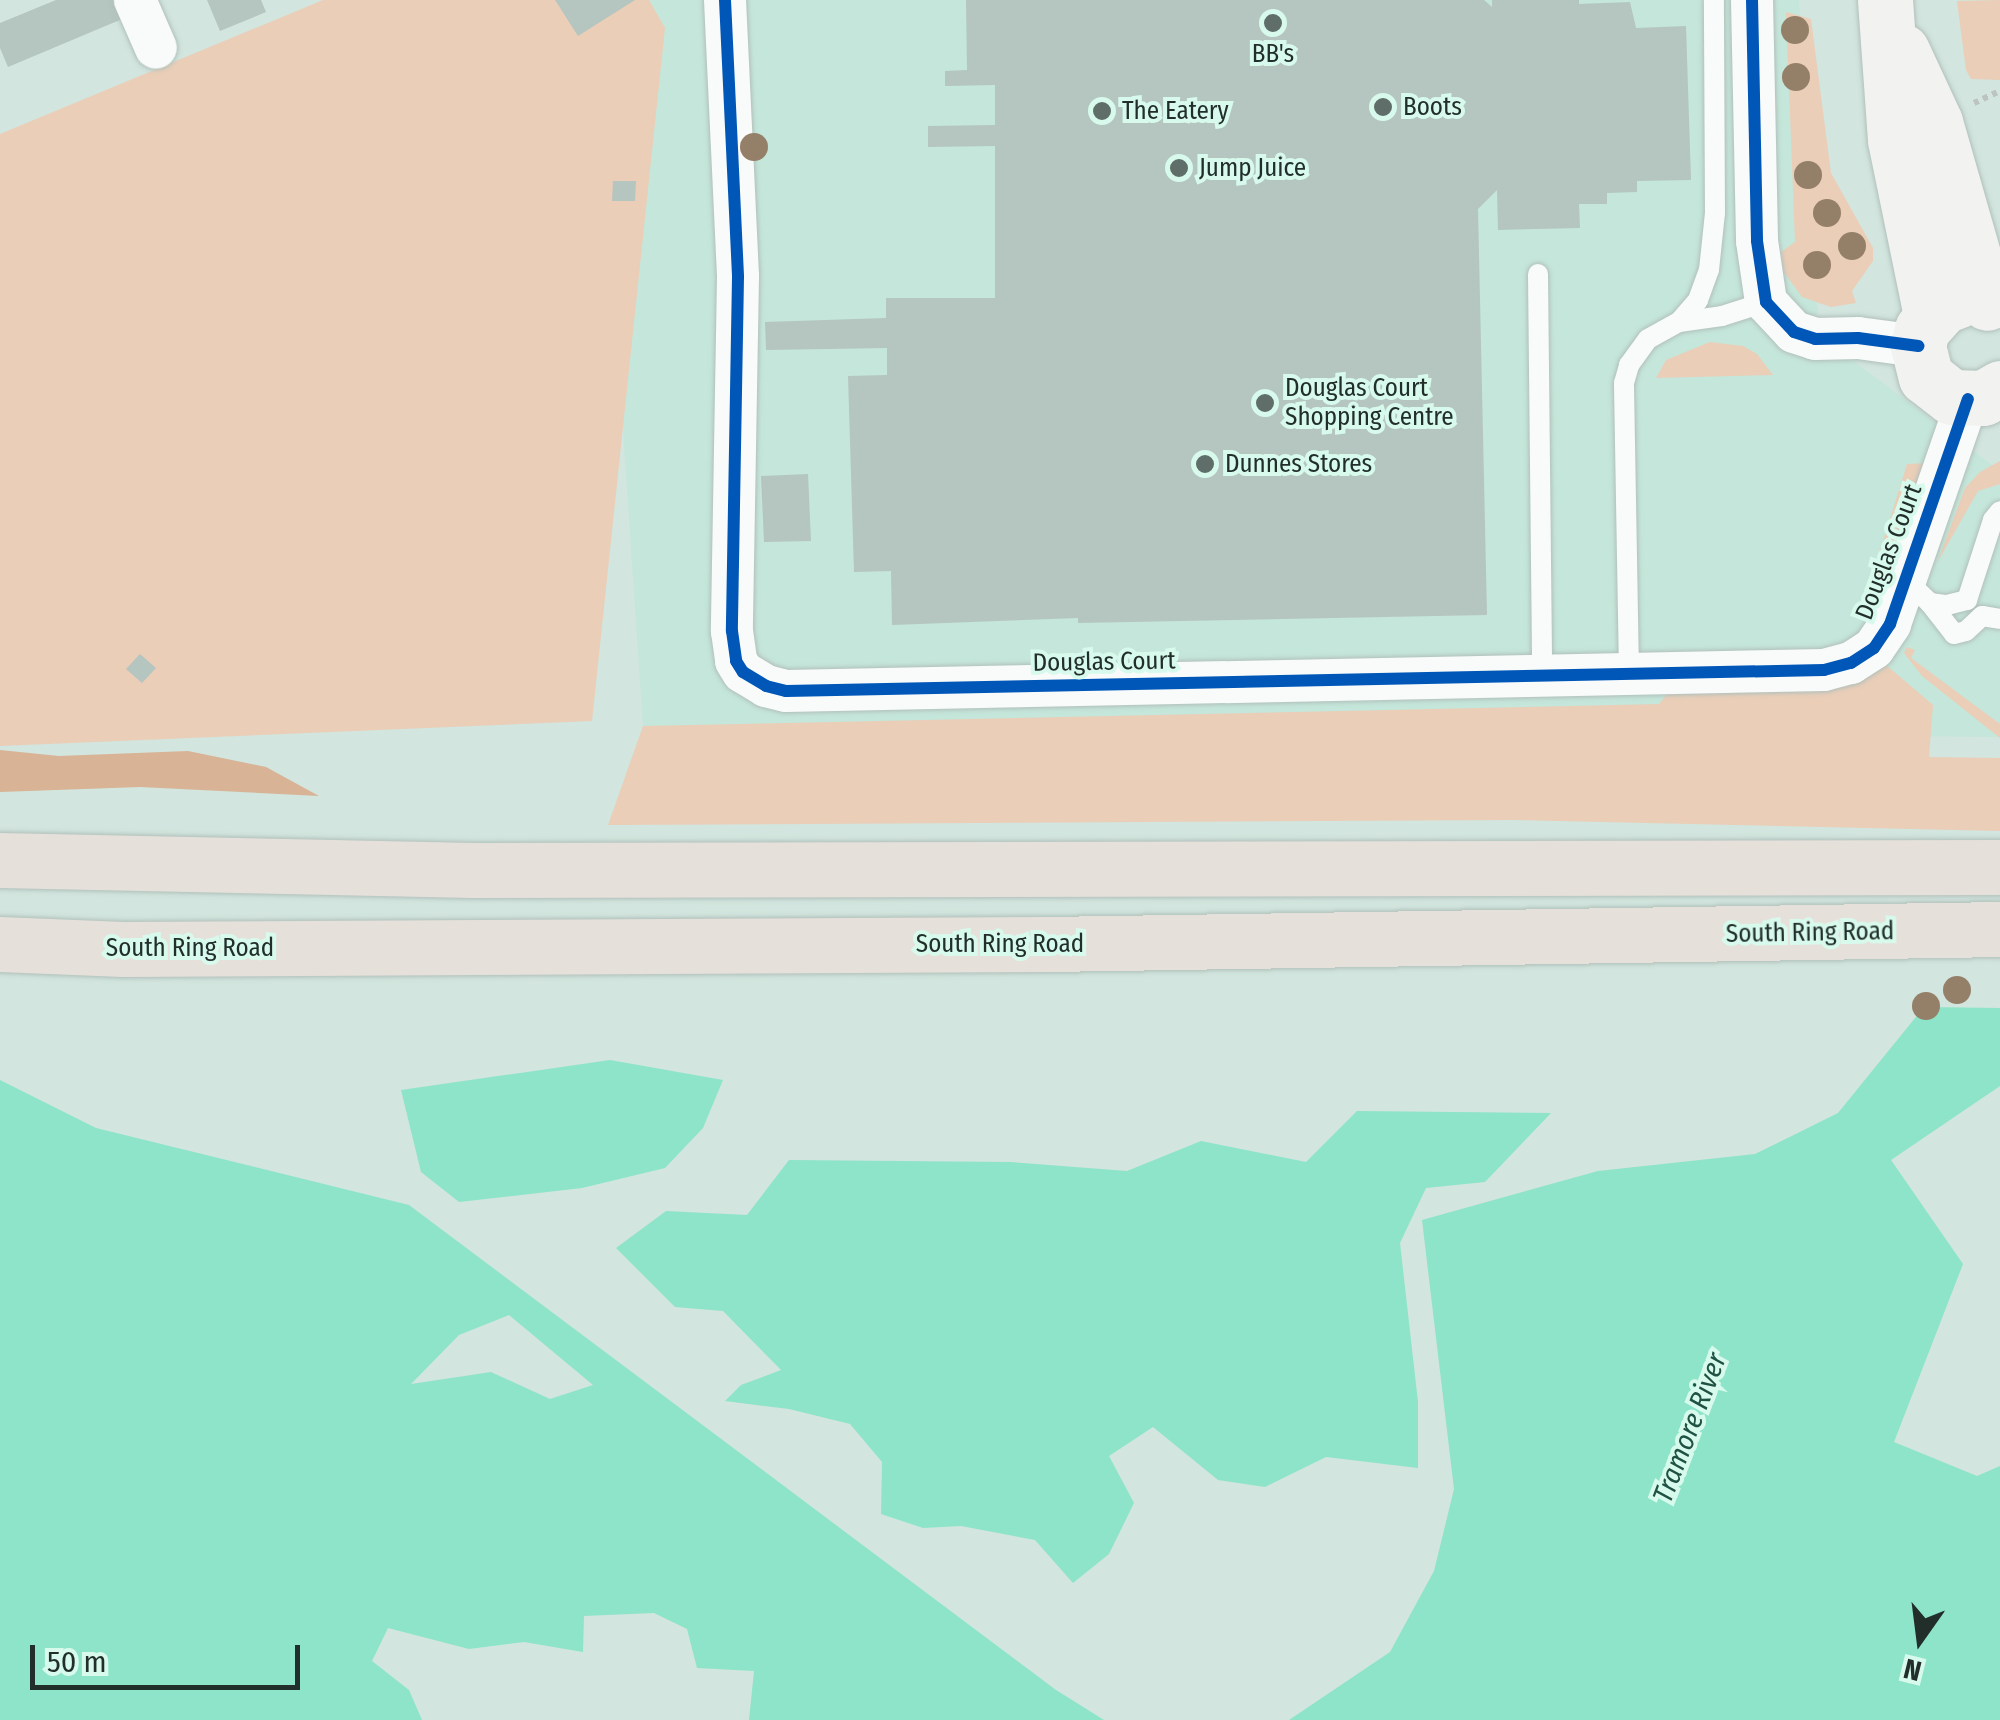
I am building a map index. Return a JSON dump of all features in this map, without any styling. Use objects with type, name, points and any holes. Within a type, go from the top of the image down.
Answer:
[{"type":"highway","points":[[0,860],[473,870],[2000,867]]},
{"type":"highway","name":"South Ring Road","points":[[0,944],[198,948],[1029,944],[2000,929]]},
{"type":"main road","points":[[1887,11],[1935,122],[1993,307],[1958,300],[1925,331]]},
{"type":"main road","points":[[1887,11],[1896,140],[1925,331],[1926,377],[1938,389],[1984,394]]},
{"type":"street","points":[[136,0],[156,48]]},
{"type":"street","points":[[1752,0],[1758,241],[1766,302],[1794,332],[1815,339],[1925,331]]},
{"type":"street","name":"Douglas Court","points":[[719,13],[738,277],[732,631],[736,661],[752,680],[786,690],[1824,670],[1851,664],[1874,648],[1918,591],[1984,394]]},
{"type":"lane","points":[[1629,672],[1624,384],[1629,365],[1648,339],[1679,322],[1698,300],[1711,254],[1714,0]]},
{"type":"lane","points":[[1538,274],[1542,675]]},
{"type":"lane","points":[[1679,322],[1722,316],[1766,302]]},
{"type":"lane","points":[[1918,591],[1947,605],[1967,600],[2000,511]]},
{"type":"lane","points":[[1918,591],[1954,634],[1966,631],[1982,616],[2000,619]]},
{"type":"path","points":[[1964,108],[2000,91]]},
{"type":"shaded area","points":[[323,0],[649,0],[665,28],[592,721],[0,746],[0,134]]},
{"type":"shaded area","name":"Douglas Court Shopping Centre","points":[[594,0],[1799,0],[1819,335],[2000,471],[2000,737],[643,726]]},
{"type":"shaded area","points":[[2000,0],[2000,80],[1971,79],[1966,70],[1957,1]]},
{"type":"shaded area","points":[[1786,12],[1811,19],[1831,173],[1873,248],[1873,261],[1852,291],[1856,303],[1831,307],[1802,297],[1783,271],[1781,252],[1795,242]]},
{"type":"shaded area","points":[[1710,342],[1743,346],[1757,354],[1773,375],[1656,378],[1666,360]]},
{"type":"shaded area","points":[[2000,461],[2000,484],[1978,491],[1937,563],[1965,488],[1980,472]]},
{"type":"shaded area","points":[[1932,463],[1884,578],[1878,577],[1876,564],[1907,464]]},
{"type":"shaded area","points":[[1907,647],[1915,650],[1911,658],[2000,724],[2000,738],[1922,676],[1904,653]]},
{"type":"shaded area","points":[[1885,664],[1933,705],[1929,757],[2000,758],[2000,831],[1512,820],[608,825],[643,726],[1659,704],[1676,683]]},
{"type":"shaded area","points":[[0,750],[59,756],[188,751],[266,767],[319,796],[140,787],[0,792]]},
{"type":"water","name":"Tramore River","points":[[1924,1007],[2000,1008],[2000,1086],[1891,1160],[1963,1264],[1894,1442],[1977,1476],[2000,1466],[2000,1720],[1289,1720],[1390,1652],[1434,1571],[1454,1489],[1422,1220],[1598,1171],[1755,1154],[1838,1113]]},
{"type":"water","points":[[610,1060],[723,1080],[703,1128],[665,1168],[582,1188],[459,1202],[421,1172],[401,1090]]},
{"type":"water","points":[[0,1080],[96,1128],[409,1205],[1056,1690],[1104,1720],[749,1720],[754,1671],[697,1668],[687,1629],[654,1613],[584,1616],[583,1652],[524,1642],[469,1649],[388,1628],[372,1661],[409,1690],[422,1720],[0,1720]],"holes":[[[509,1315],[593,1385],[550,1399],[491,1372],[411,1384],[459,1335]]]},
{"type":"water","points":[[1357,1111],[1551,1113],[1485,1182],[1426,1188],[1400,1243],[1418,1402],[1418,1468],[1326,1457],[1265,1487],[1218,1480],[1153,1427],[1109,1456],[1134,1503],[1109,1554],[1073,1583],[1035,1540],[961,1526],[923,1528],[881,1514],[882,1462],[850,1424],[789,1409],[725,1401],[741,1385],[781,1370],[723,1311],[675,1307],[616,1248],[666,1211],[747,1215],[789,1160],[1010,1162],[1127,1171],[1201,1141],[1306,1162]]},
{"type":"building","points":[[56,0],[128,0],[134,14],[8,67],[0,48],[0,23]]},
{"type":"building","points":[[207,0],[261,0],[266,12],[220,31]]},
{"type":"building","points":[[555,0],[635,0],[578,36]]},
{"type":"building","points":[[966,0],[1484,0],[1492,7],[1492,0],[1579,0],[1579,4],[1630,2],[1636,28],[1686,26],[1691,180],[1637,181],[1637,192],[1607,193],[1607,204],[1579,204],[1580,228],[1498,230],[1497,190],[1478,209],[1487,615],[1078,623],[1078,618],[892,625],[891,571],[854,572],[848,376],[887,375],[887,348],[766,350],[765,322],[886,318],[886,298],[995,298],[995,146],[928,147],[928,126],[995,125],[995,85],[945,86],[945,71],[967,70]]},
{"type":"building","points":[[613,181],[636,181],[635,201],[612,201]]},
{"type":"building","points":[[808,474],[811,541],[764,542],[761,476]]},
{"type":"building","points":[[140,654],[156,668],[142,683],[126,669]]},
{"type":"cycle path","points":[[725,0],[738,277],[732,631],[736,661],[743,672],[766,686],[786,691],[1824,670],[1851,663],[1874,648],[1890,624],[1968,399]]},
{"type":"cycle path","points":[[1752,0],[1757,241],[1766,302],[1794,332],[1815,339],[1858,338],[1918,346]]},
{"type":"place","name":"BB's","points":[[1273,23]]},
{"type":"place","name":"Boots","points":[[1383,107]]},
{"type":"place","name":"The Eatery","points":[[1102,111]]},
{"type":"place","name":"Jump Juice","points":[[1179,168]]},
{"type":"place","name":"Douglas Court Shopping Centre","points":[[1265,403]]},
{"type":"place","name":"Dunnes Stores","points":[[1205,464]]}]
